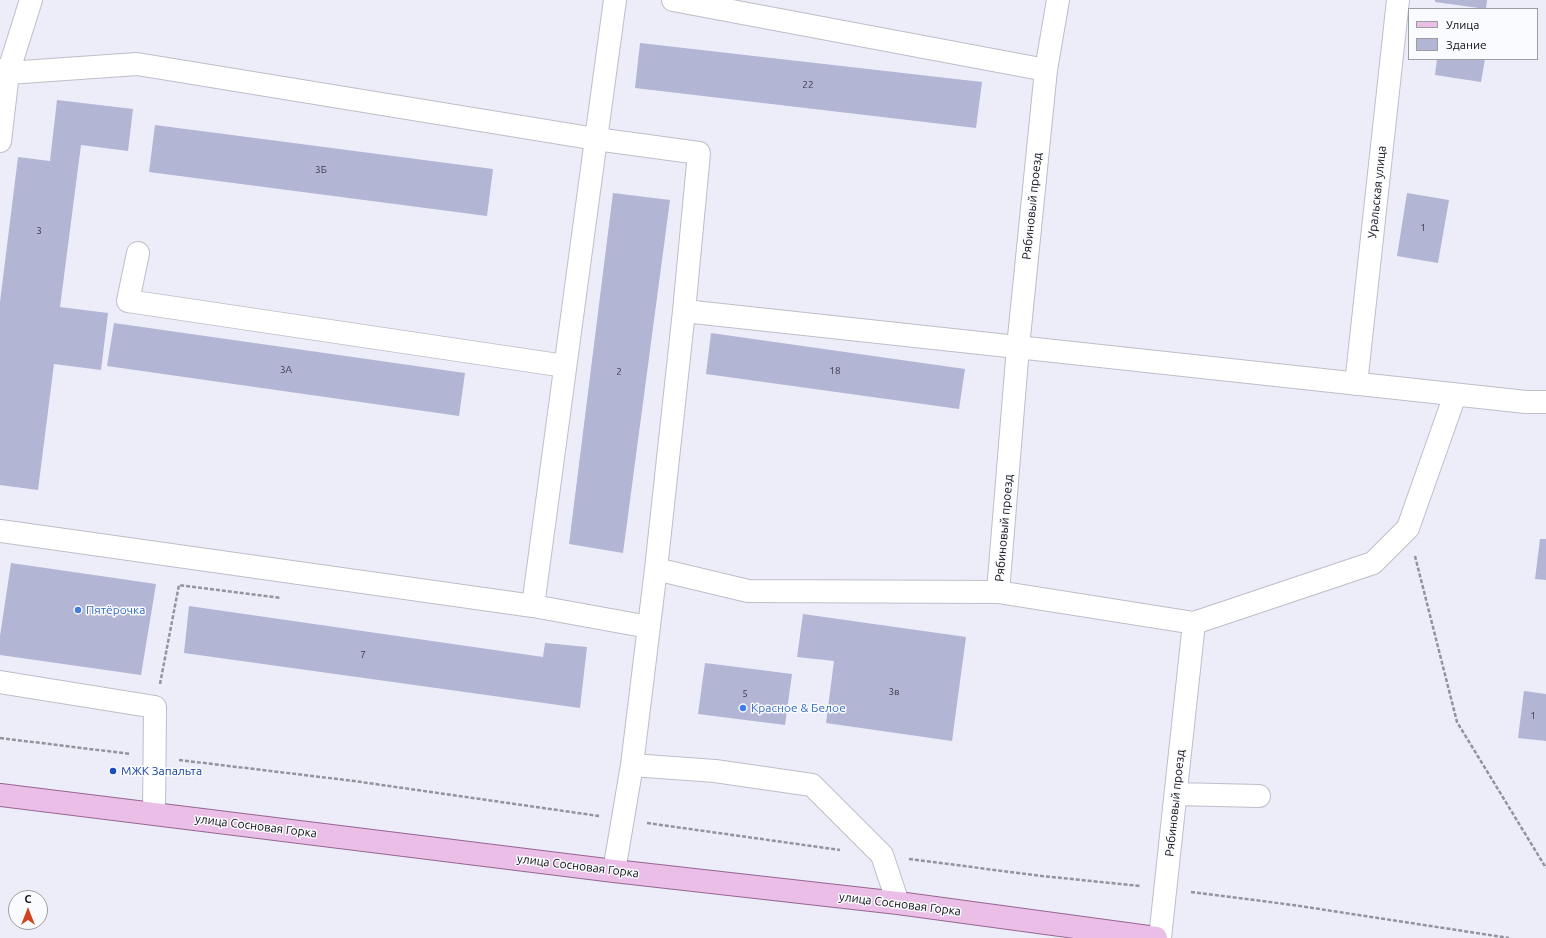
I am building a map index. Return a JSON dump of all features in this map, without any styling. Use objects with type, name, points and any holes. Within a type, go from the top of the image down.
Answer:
[{"type":"main road","name":"улица Сосновая Горка","points":[[0,795],[614,871],[898,903],[1079,933],[1156,938]]},
{"type":"street","points":[[0,141],[4,71],[31,0]]},
{"type":"street","points":[[533,606],[615,0]]},
{"type":"street","points":[[673,0],[725,5],[1046,70]]},
{"type":"street","name":"Рябиновый проезд","points":[[1058,0],[1046,70],[1018,347],[998,592],[1194,623],[1160,938]]},
{"type":"street","name":"Уральская улица","points":[[1356,384],[1398,0]]},
{"type":"street","points":[[4,71],[136,64],[596,138],[699,153],[684,311],[656,569],[632,765],[614,871]]},
{"type":"street","points":[[138,253],[128,301],[565,366]]},
{"type":"street","points":[[684,311],[1455,395],[1526,402],[1546,402]]},
{"type":"street","points":[[1194,623],[1373,562],[1408,528],[1455,395]]},
{"type":"street","points":[[0,531],[533,606],[649,627]]},
{"type":"street","points":[[656,569],[748,591],[998,592]]},
{"type":"street","points":[[0,682],[156,707],[154,813]]},
{"type":"street","points":[[632,765],[714,771],[812,786],[882,855],[898,903]]},
{"type":"street","points":[[1176,794],[1259,796]]},
{"type":"path","points":[[1408,528],[1457,722],[1546,868]]},
{"type":"path","points":[[156,707],[179,585],[282,598]]},
{"type":"path","points":[[0,738],[362,782],[622,820],[844,850]]},
{"type":"path","points":[[882,855],[1042,876],[1165,889],[1301,906],[1509,938]]},
{"type":"building","points":[[1435,0],[1487,0],[1486,8],[1435,2]]},
{"type":"building","points":[[640,43],[982,82],[976,128],[635,88]]},
{"type":"building","points":[[1437,60],[1485,60],[1481,82],[1435,75]]},
{"type":"building","points":[[57,100],[133,109],[128,151],[81,145],[60,307],[108,313],[101,370],[54,364],[38,490],[0,485],[0,302],[18,157],[50,161]]},
{"type":"building","points":[[155,125],[493,169],[487,216],[149,172]]},
{"type":"building","points":[[613,193],[670,200],[623,553],[569,544]]},
{"type":"building","points":[[1407,193],[1449,200],[1438,263],[1397,256]]},
{"type":"building","points":[[114,323],[465,373],[459,416],[107,366]]},
{"type":"building","points":[[711,333],[965,369],[959,409],[706,374]]},
{"type":"building","points":[[1540,539],[1546,539],[1546,580],[1535,579]]},
{"type":"building","name":"Пятёрочка","points":[[11,563],[156,584],[141,675],[0,655],[0,636]]},
{"type":"building","points":[[189,606],[543,657],[545,643],[587,647],[580,708],[184,653]]},
{"type":"building","points":[[803,614],[966,637],[952,741],[826,723],[834,661],[797,657]]},
{"type":"building","points":[[705,663],[792,674],[785,725],[698,714]]},
{"type":"building","points":[[1524,691],[1546,694],[1546,741],[1518,738]]},
{"type":"place","name":"Пятёрочка","points":[[78,610]]},
{"type":"place","name":"Красное & Белое","points":[[743,708]]},
{"type":"place","name":"МЖК Запальта","points":[[113,771]]}]
